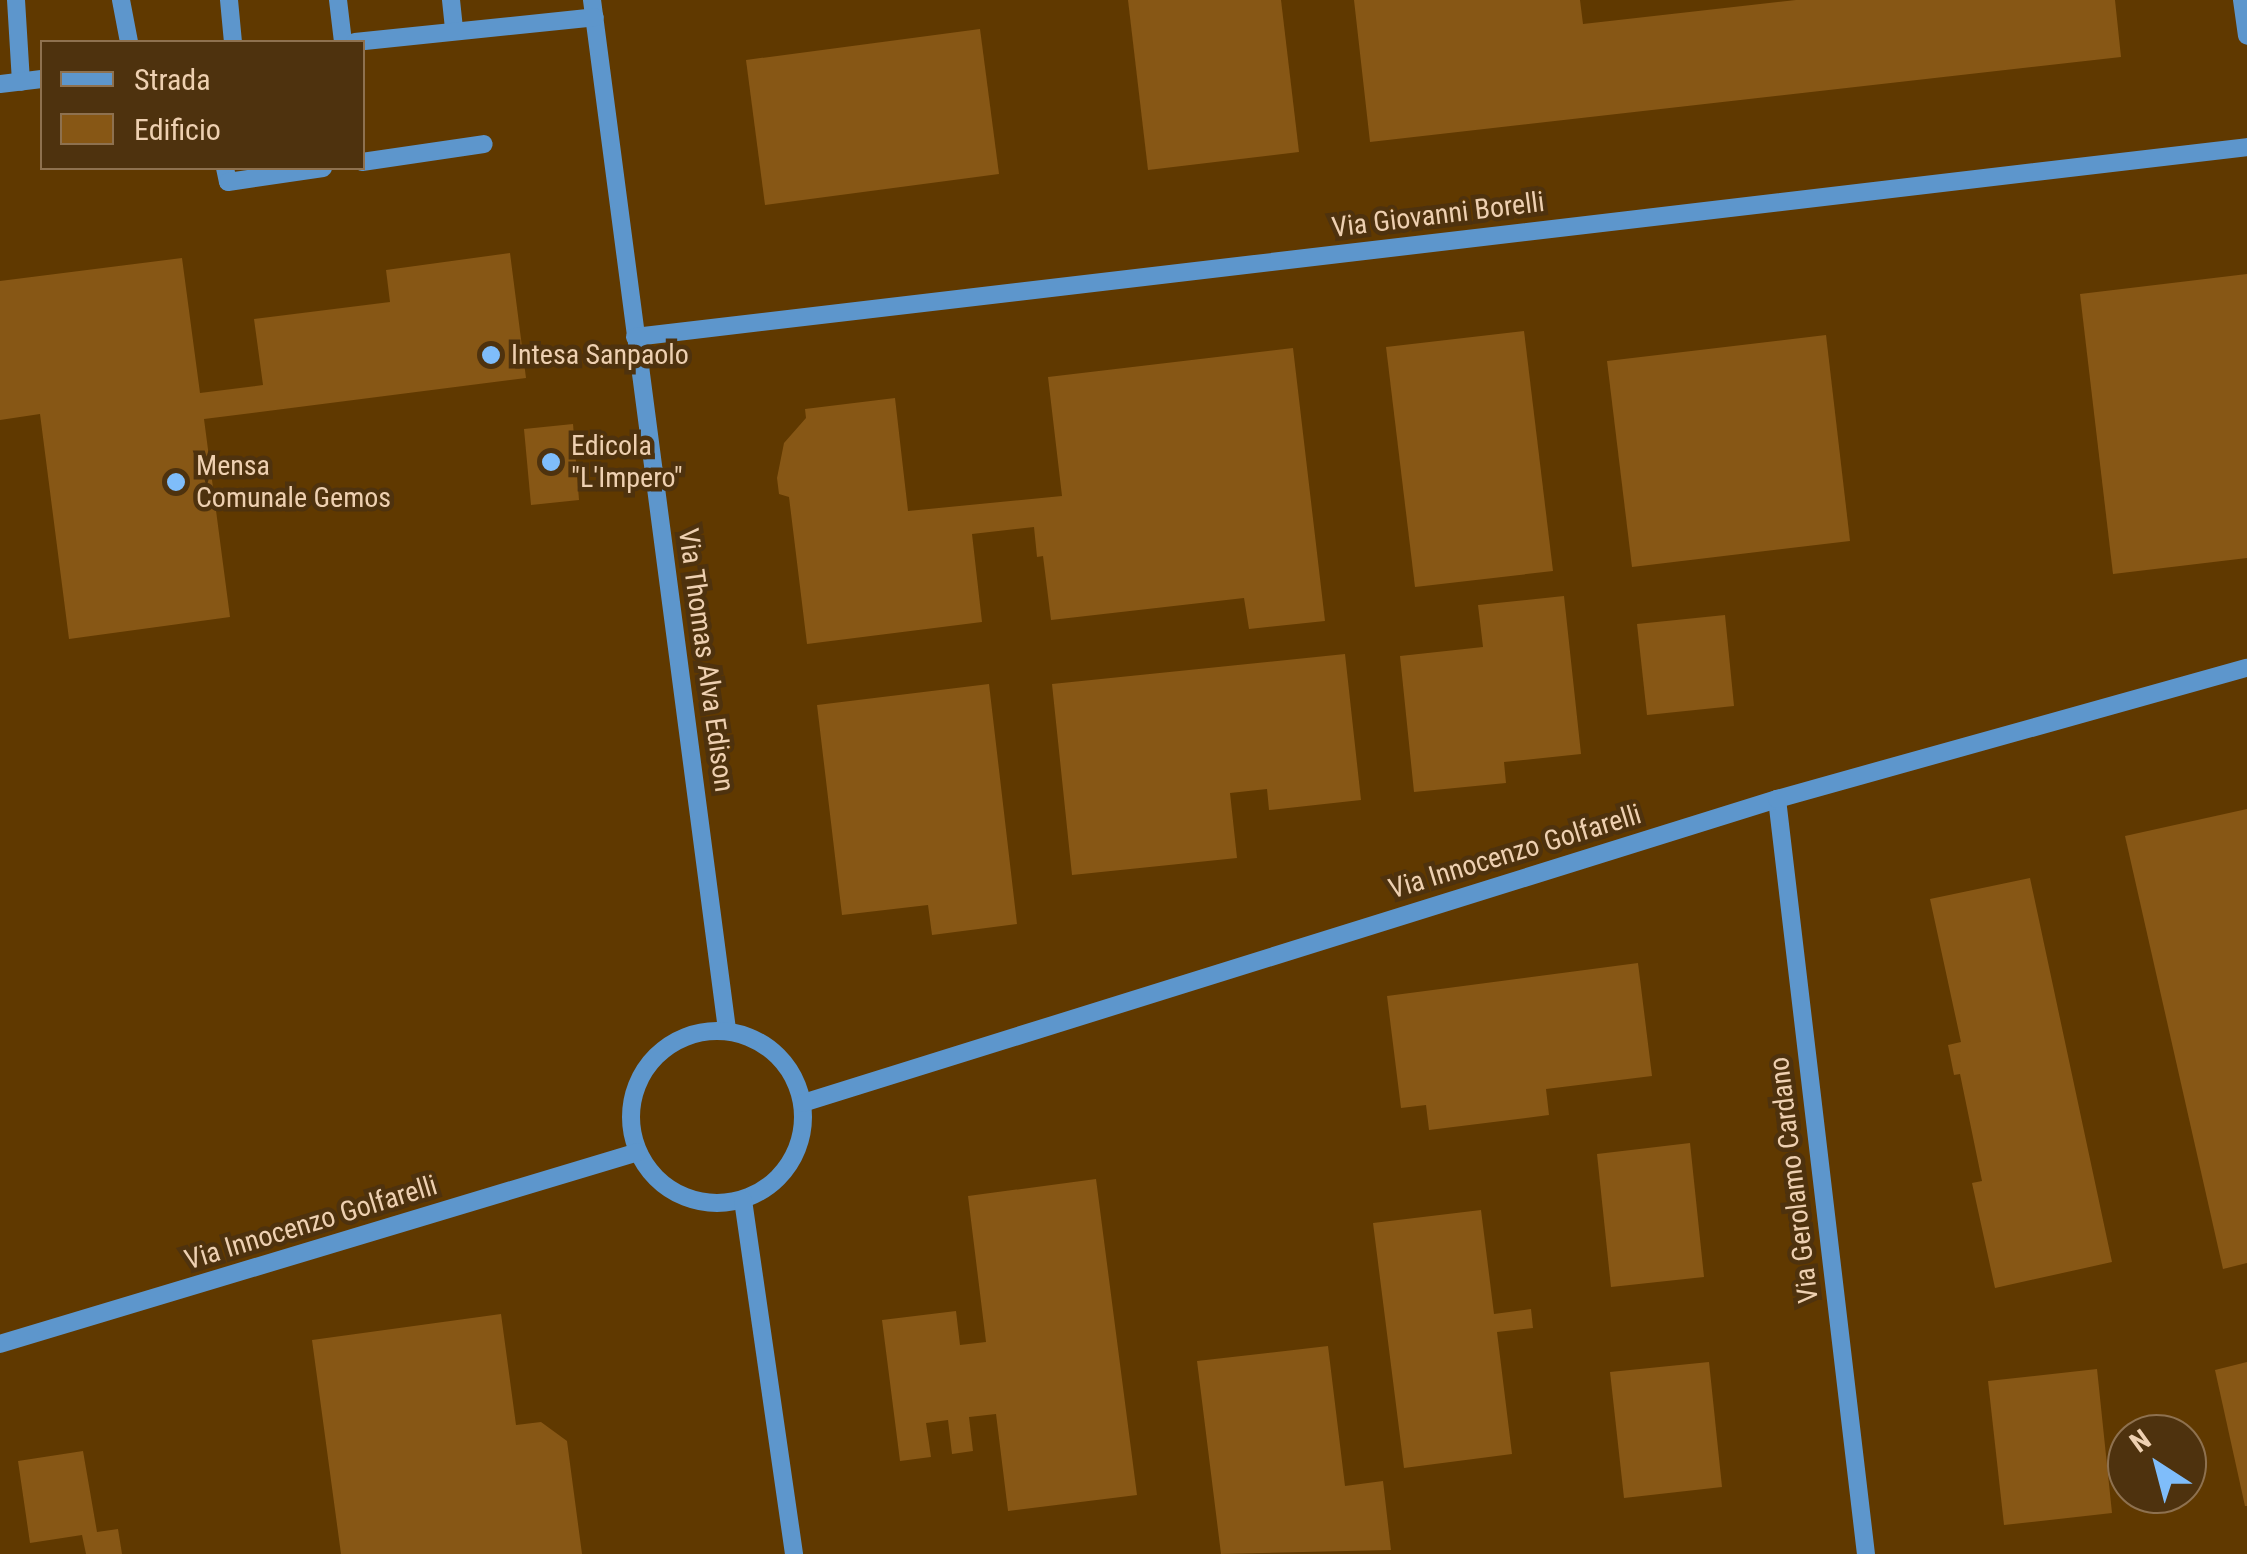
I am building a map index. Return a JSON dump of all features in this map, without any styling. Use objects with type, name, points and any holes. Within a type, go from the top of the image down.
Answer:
[{"type":"street","points":[[16,0],[21,82]]},
{"type":"street","points":[[121,0],[128,40]]},
{"type":"street","points":[[229,0],[233,40]]},
{"type":"street","points":[[338,0],[343,40]]},
{"type":"street","points":[[450,0],[454,30]]},
{"type":"street","points":[[2242,0],[2247,36]]},
{"type":"street","points":[[365,41],[594,8]]},
{"type":"street","name":"Via Thomas Alva Edison","points":[[594,8],[727,1030]]},
{"type":"street","points":[[0,84],[40,79]]},
{"type":"street","points":[[365,162],[484,144]]},
{"type":"street","name":"Via Giovanni Borelli","points":[[635,338],[2247,148]]},
{"type":"street","points":[[226,170],[228,182],[309,170]]},
{"type":"street","name":"Via Innocenzo Golfarelli","points":[[802,1103],[1776,799],[2247,668]]},
{"type":"street","name":"Via Gerolamo Cardano","points":[[1776,799],[1866,1554]]},
{"type":"street","points":[[727,1030],[754,1038],[778,1054],[794,1076],[802,1103],[797,1152],[774,1181],[743,1200],[718,1204],[670,1190],[651,1174],[630,1127],[631,1101],[640,1076],[676,1040],[701,1031],[727,1030]]},
{"type":"street","name":"Via Innocenzo Golfarelli","points":[[0,1344],[638,1152]]},
{"type":"street","points":[[743,1200],[794,1554]]},
{"type":"building","points":[[1128,0],[1281,0],[1299,152],[1148,170]]},
{"type":"building","points":[[1354,0],[1580,0],[1583,24],[1796,0],[2115,0],[2121,57],[1370,142]]},
{"type":"building","points":[[980,29],[999,174],[765,205],[746,60]]},
{"type":"building","points":[[510,253],[526,378],[204,419],[230,617],[69,639],[40,414],[0,420],[0,281],[182,258],[200,393],[263,385],[254,319],[390,302],[386,270]]},
{"type":"building","points":[[2247,274],[2247,558],[2113,574],[2080,294]]},
{"type":"building","points":[[1524,331],[1553,571],[1415,587],[1386,347]]},
{"type":"building","points":[[1826,335],[1850,541],[1632,567],[1607,361]]},
{"type":"building","points":[[1293,348],[1325,621],[1249,629],[1244,598],[1051,620],[1043,556],[1037,557],[1034,527],[972,534],[982,622],[807,644],[789,497],[779,494],[777,478],[784,443],[806,418],[805,409],[895,398],[908,511],[1062,496],[1048,377]]},
{"type":"building","points":[[573,424],[579,500],[531,505],[524,429]]},
{"type":"building","points":[[1564,596],[1581,754],[1504,762],[1506,783],[1414,792],[1400,656],[1483,647],[1478,605]]},
{"type":"building","points":[[1725,615],[1734,706],[1647,715],[1637,624]]},
{"type":"building","points":[[1345,654],[1361,800],[1269,810],[1267,789],[1230,793],[1237,858],[1072,875],[1052,684]]},
{"type":"building","points":[[989,684],[1017,924],[932,935],[928,905],[842,915],[817,705]]},
{"type":"building","points":[[2247,809],[2247,1263],[2223,1269],[2125,836]]},
{"type":"building","points":[[2030,878],[2112,1262],[1995,1288],[1972,1183],[1982,1181],[1960,1074],[1954,1075],[1948,1045],[1961,1042],[1930,899]]},
{"type":"building","points":[[1638,963],[1652,1076],[1546,1089],[1549,1115],[1429,1130],[1426,1105],[1401,1108],[1387,996]]},
{"type":"building","points":[[1690,1143],[1704,1277],[1611,1287],[1597,1154]]},
{"type":"building","points":[[1096,1179],[1137,1495],[1008,1511],[996,1414],[969,1417],[973,1451],[952,1454],[948,1420],[926,1423],[931,1457],[900,1461],[882,1320],[956,1311],[960,1345],[986,1342],[968,1196]]},
{"type":"building","points":[[1481,1210],[1494,1314],[1531,1309],[1533,1328],[1497,1332],[1512,1454],[1404,1468],[1373,1223]]},
{"type":"building","points":[[501,1314],[516,1425],[541,1422],[567,1441],[582,1554],[341,1554],[312,1340]]},
{"type":"building","points":[[1328,1346],[1345,1486],[1383,1481],[1391,1550],[1221,1554],[1197,1361]]},
{"type":"building","points":[[1709,1362],[1722,1487],[1624,1498],[1610,1372]]},
{"type":"building","points":[[2247,1362],[2247,1506],[2245,1506],[2215,1370]]},
{"type":"building","points":[[2097,1369],[2107,1465],[2107,1514],[2004,1525],[1988,1381]]},
{"type":"building","points":[[83,1451],[97,1532],[118,1529],[122,1554],[86,1554],[82,1535],[30,1543],[18,1461]]},
{"type":"place","name":"Intesa Sanpaolo","points":[[491,355]]},
{"type":"place","name":"Edicola \"L'Impero\"","points":[[551,462]]},
{"type":"place","name":"Mensa Comunale Gemos","points":[[176,482]]}]
